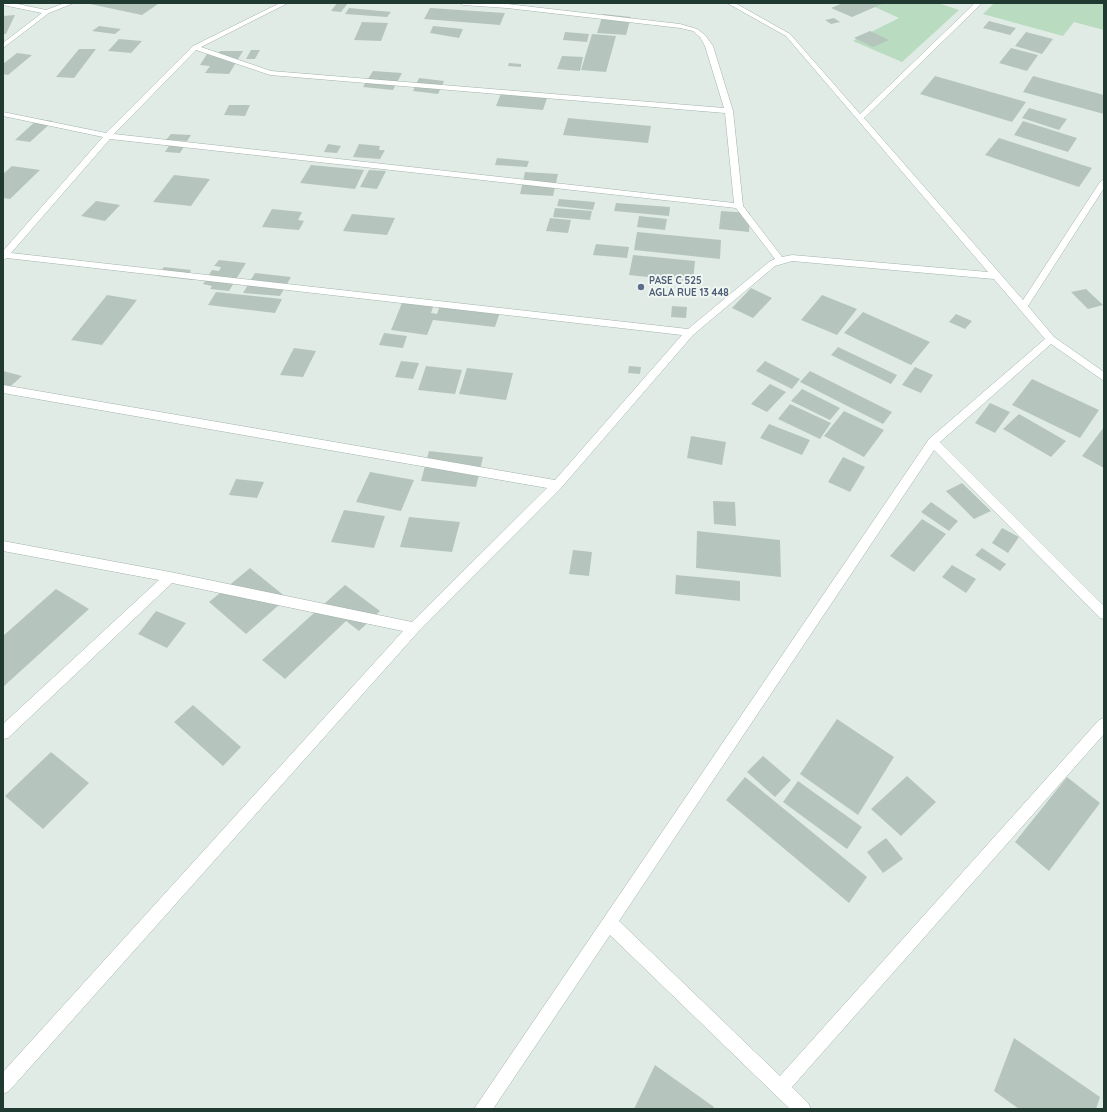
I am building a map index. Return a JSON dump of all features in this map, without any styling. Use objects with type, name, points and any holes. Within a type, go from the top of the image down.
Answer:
[{"type":"street","points":[[3,3],[47,12]]},
{"type":"street","points":[[3,46],[47,12],[71,3]]},
{"type":"street","points":[[4,256],[108,136],[195,46],[285,3]]},
{"type":"street","points":[[463,3],[510,5],[680,26],[695,30],[703,36],[709,46],[729,111],[739,206],[780,260]]},
{"type":"street","points":[[730,3],[788,35],[1051,339],[1104,377]]},
{"type":"street","points":[[860,118],[979,3]]},
{"type":"street","points":[[195,46],[270,73],[729,111]]},
{"type":"street","points":[[3,114],[108,136],[739,206]]},
{"type":"street","points":[[1023,307],[1104,182]]},
{"type":"street","points":[[4,256],[690,333]]},
{"type":"street","points":[[3,1085],[414,628],[557,485],[690,333],[772,264],[780,260],[792,258],[997,276]]},
{"type":"street","points":[[483,1109],[933,442],[1051,339]]},
{"type":"street","points":[[3,389],[557,485]]},
{"type":"street","points":[[933,442],[1104,614]]},
{"type":"street","points":[[3,546],[170,577],[414,628]]},
{"type":"street","points":[[3,732],[170,577]]},
{"type":"street","points":[[780,1088],[1104,724]]},
{"type":"street","points":[[609,923],[802,1109]]},
{"type":"green space","points":[[866,3],[938,3],[959,10],[902,62],[853,41],[899,18]]},
{"type":"green space","points":[[994,3],[1104,3],[1104,30],[1074,22],[1063,36],[983,14]]},
{"type":"building","points":[[337,3],[348,3],[341,12],[331,11]]},
{"type":"building","points":[[843,3],[882,4],[852,17],[831,8]]},
{"type":"building","points":[[90,4],[158,4],[142,15]]},
{"type":"building","points":[[349,8],[391,12],[387,17],[345,14]]},
{"type":"building","points":[[430,8],[505,13],[500,25],[424,19]]},
{"type":"building","points":[[603,14],[631,17],[626,35],[597,33]]},
{"type":"building","points":[[15,15],[6,34],[3,34],[3,16]]},
{"type":"building","points":[[834,18],[840,22],[831,24],[825,20]]},
{"type":"building","points":[[989,21],[1016,28],[1010,35],[983,28]]},
{"type":"building","points":[[362,22],[388,23],[381,41],[354,40]]},
{"type":"building","points":[[99,26],[121,29],[115,34],[92,31]]},
{"type":"building","points":[[433,26],[463,29],[459,38],[430,33]]},
{"type":"building","points":[[870,31],[889,40],[873,47],[854,38]]},
{"type":"building","points":[[565,32],[589,34],[587,42],[563,40]]},
{"type":"building","points":[[1026,32],[1053,39],[1042,54],[1015,46]]},
{"type":"building","points":[[592,34],[616,36],[606,72],[581,70]]},
{"type":"building","points":[[119,39],[142,41],[131,53],[108,51]]},
{"type":"building","points":[[1011,48],[1038,55],[1027,71],[999,63]]},
{"type":"building","points":[[79,49],[96,49],[74,78],[56,77]]},
{"type":"building","points":[[251,50],[260,50],[255,59],[246,59]]},
{"type":"building","points":[[220,51],[243,51],[229,74],[205,73],[210,66],[200,65],[207,54],[217,55]]},
{"type":"building","points":[[17,53],[32,55],[8,75],[3,74],[3,64]]},
{"type":"building","points":[[562,56],[583,57],[580,71],[557,69]]},
{"type":"building","points":[[509,63],[521,64],[521,67],[508,66]]},
{"type":"building","points":[[373,71],[402,73],[393,90],[363,87]]},
{"type":"building","points":[[935,76],[1026,102],[1012,122],[920,94]]},
{"type":"building","points":[[1033,76],[1104,95],[1104,114],[1023,92]]},
{"type":"building","points":[[419,78],[444,81],[438,94],[413,91]]},
{"type":"building","points":[[502,91],[548,95],[543,110],[496,106]]},
{"type":"building","points":[[229,105],[250,105],[245,116],[224,115]]},
{"type":"building","points":[[1029,108],[1067,119],[1059,130],[1022,118]]},
{"type":"building","points":[[568,118],[651,126],[648,143],[563,135]]},
{"type":"building","points":[[38,119],[53,121],[30,142],[15,140]]},
{"type":"building","points":[[1023,121],[1077,138],[1068,152],[1014,135]]},
{"type":"building","points":[[171,134],[191,135],[187,141],[166,140]]},
{"type":"building","points":[[999,138],[1092,168],[1079,187],[985,155]]},
{"type":"building","points":[[170,144],[185,145],[180,153],[165,152]]},
{"type":"building","points":[[328,144],[341,146],[337,153],[324,152]]},
{"type":"building","points":[[359,144],[380,146],[379,150],[385,150],[380,159],[353,157]]},
{"type":"building","points":[[497,158],[529,161],[527,167],[495,165]]},
{"type":"building","points":[[311,165],[364,170],[355,189],[300,183]]},
{"type":"building","points":[[12,166],[40,170],[10,199],[3,198],[3,174]]},
{"type":"building","points":[[369,170],[386,171],[377,189],[360,187]]},
{"type":"building","points":[[525,172],[558,174],[553,196],[520,194]]},
{"type":"building","points":[[174,175],[210,179],[191,206],[153,202]]},
{"type":"building","points":[[559,199],[595,202],[593,210],[557,206]]},
{"type":"building","points":[[96,201],[120,205],[105,221],[81,216]]},
{"type":"building","points":[[616,203],[670,207],[669,216],[614,211]]},
{"type":"building","points":[[555,208],[592,211],[590,220],[553,217]]},
{"type":"building","points":[[272,209],[302,212],[298,220],[304,221],[299,230],[262,227]]},
{"type":"building","points":[[721,211],[750,213],[749,232],[719,229]]},
{"type":"building","points":[[352,214],[395,218],[387,235],[343,231]]},
{"type":"building","points":[[639,216],[667,219],[665,230],[637,227]]},
{"type":"building","points":[[550,218],[571,220],[568,233],[546,231]]},
{"type":"building","points":[[637,232],[721,240],[720,259],[634,250]]},
{"type":"building","points":[[596,244],[629,247],[627,258],[593,255]]},
{"type":"building","points":[[633,255],[695,261],[693,282],[629,275]]},
{"type":"building","points":[[219,260],[246,263],[229,291],[210,289],[212,286],[203,284],[212,270],[219,271],[221,267],[214,266]]},
{"type":"building","points":[[164,267],[191,270],[189,274],[196,275],[193,280],[158,276]]},
{"type":"building","points":[[255,273],[291,277],[280,296],[243,293]]},
{"type":"building","points":[[751,288],[772,298],[753,318],[732,308]]},
{"type":"building","points":[[1086,289],[1103,305],[1088,309],[1071,292]]},
{"type":"building","points":[[216,292],[282,299],[275,313],[208,305]]},
{"type":"building","points":[[107,295],[137,300],[102,345],[71,340]]},
{"type":"building","points":[[822,295],[857,309],[837,335],[801,320]]},
{"type":"building","points":[[404,298],[435,301],[431,313],[437,314],[441,302],[501,309],[495,327],[433,320],[427,335],[391,330]]},
{"type":"building","points":[[672,306],[687,307],[686,318],[671,317]]},
{"type":"building","points":[[863,312],[930,342],[911,365],[844,333]]},
{"type":"building","points":[[956,314],[972,321],[965,329],[949,322]]},
{"type":"building","points":[[384,333],[407,336],[403,348],[379,345]]},
{"type":"building","points":[[838,347],[897,375],[891,384],[831,355]]},
{"type":"building","points":[[294,348],[316,351],[303,377],[280,375]]},
{"type":"building","points":[[401,361],[419,363],[413,379],[395,377]]},
{"type":"building","points":[[765,361],[800,379],[792,389],[756,371]]},
{"type":"building","points":[[426,366],[462,370],[455,394],[418,390]]},
{"type":"building","points":[[629,366],[641,367],[640,374],[628,373]]},
{"type":"building","points":[[915,367],[933,375],[921,393],[902,385]]},
{"type":"building","points":[[467,368],[513,373],[506,400],[459,394]]},
{"type":"building","points":[[3,371],[22,376],[3,393]]},
{"type":"building","points":[[810,371],[892,412],[883,424],[800,382]]},
{"type":"building","points":[[1032,379],[1099,410],[1080,438],[1012,405]]},
{"type":"building","points":[[770,384],[786,392],[767,412],[751,404]]},
{"type":"building","points":[[802,389],[840,408],[830,420],[791,401]]},
{"type":"building","points":[[990,403],[1010,412],[995,433],[975,423]]},
{"type":"building","points":[[790,404],[831,423],[820,439],[778,419]]},
{"type":"building","points":[[844,411],[884,430],[864,457],[824,436]]},
{"type":"building","points":[[1019,414],[1066,441],[1051,457],[1003,429]]},
{"type":"building","points":[[769,424],[810,440],[802,455],[760,438]]},
{"type":"building","points":[[1104,427],[1104,468],[1082,456]]},
{"type":"building","points":[[691,436],[726,442],[722,465],[687,458]]},
{"type":"building","points":[[429,451],[483,457],[476,487],[421,481]]},
{"type":"building","points":[[843,457],[865,467],[850,492],[828,482]]},
{"type":"building","points":[[370,472],[414,480],[401,511],[356,502]]},
{"type":"building","points":[[236,479],[264,482],[257,498],[229,495]]},
{"type":"building","points":[[962,483],[991,511],[974,519],[946,491]]},
{"type":"building","points":[[713,501],[735,502],[736,526],[714,524]]},
{"type":"building","points":[[931,502],[958,521],[949,531],[921,512]]},
{"type":"building","points":[[344,510],[385,516],[374,548],[331,542]]},
{"type":"building","points":[[409,517],[460,522],[452,552],[400,547]]},
{"type":"building","points":[[922,519],[946,534],[914,572],[890,556]]},
{"type":"building","points":[[1002,528],[1019,537],[1008,553],[992,543]]},
{"type":"building","points":[[697,531],[780,540],[781,577],[696,568]]},
{"type":"building","points":[[982,548],[1006,564],[1000,571],[975,555]]},
{"type":"building","points":[[573,550],[592,552],[589,576],[569,574]]},
{"type":"building","points":[[952,565],[976,579],[966,593],[942,577]]},
{"type":"building","points":[[250,568],[287,598],[246,634],[209,602]]},
{"type":"building","points":[[676,575],[740,581],[740,601],[675,594]]},
{"type":"building","points":[[345,585],[380,611],[359,631],[346,621],[285,679],[262,660]]},
{"type":"building","points":[[56,589],[89,609],[3,687],[3,636]]},
{"type":"building","points":[[156,611],[186,623],[167,648],[138,634]]},
{"type":"building","points":[[193,705],[241,747],[223,766],[174,722]]},
{"type":"building","points":[[837,719],[894,757],[858,815],[800,774]]},
{"type":"building","points":[[51,752],[89,783],[43,829],[5,796]]},
{"type":"building","points":[[763,756],[791,780],[775,797],[747,772]]},
{"type":"building","points":[[907,776],[936,802],[901,836],[871,809]]},
{"type":"building","points":[[745,777],[867,877],[849,903],[726,800]]},
{"type":"building","points":[[1067,777],[1100,803],[1049,871],[1015,842]]},
{"type":"building","points":[[798,781],[862,827],[847,849],[783,802]]},
{"type":"building","points":[[886,838],[903,859],[883,873],[867,852]]},
{"type":"building","points":[[1014,1038],[1100,1097],[1096,1109],[1019,1109],[994,1091]]},
{"type":"building","points":[[655,1065],[714,1107],[713,1109],[634,1109]]},
{"type":"place","name":"PASE C 525 AGLA RUE 13 448","points":[[641,287]]}]
